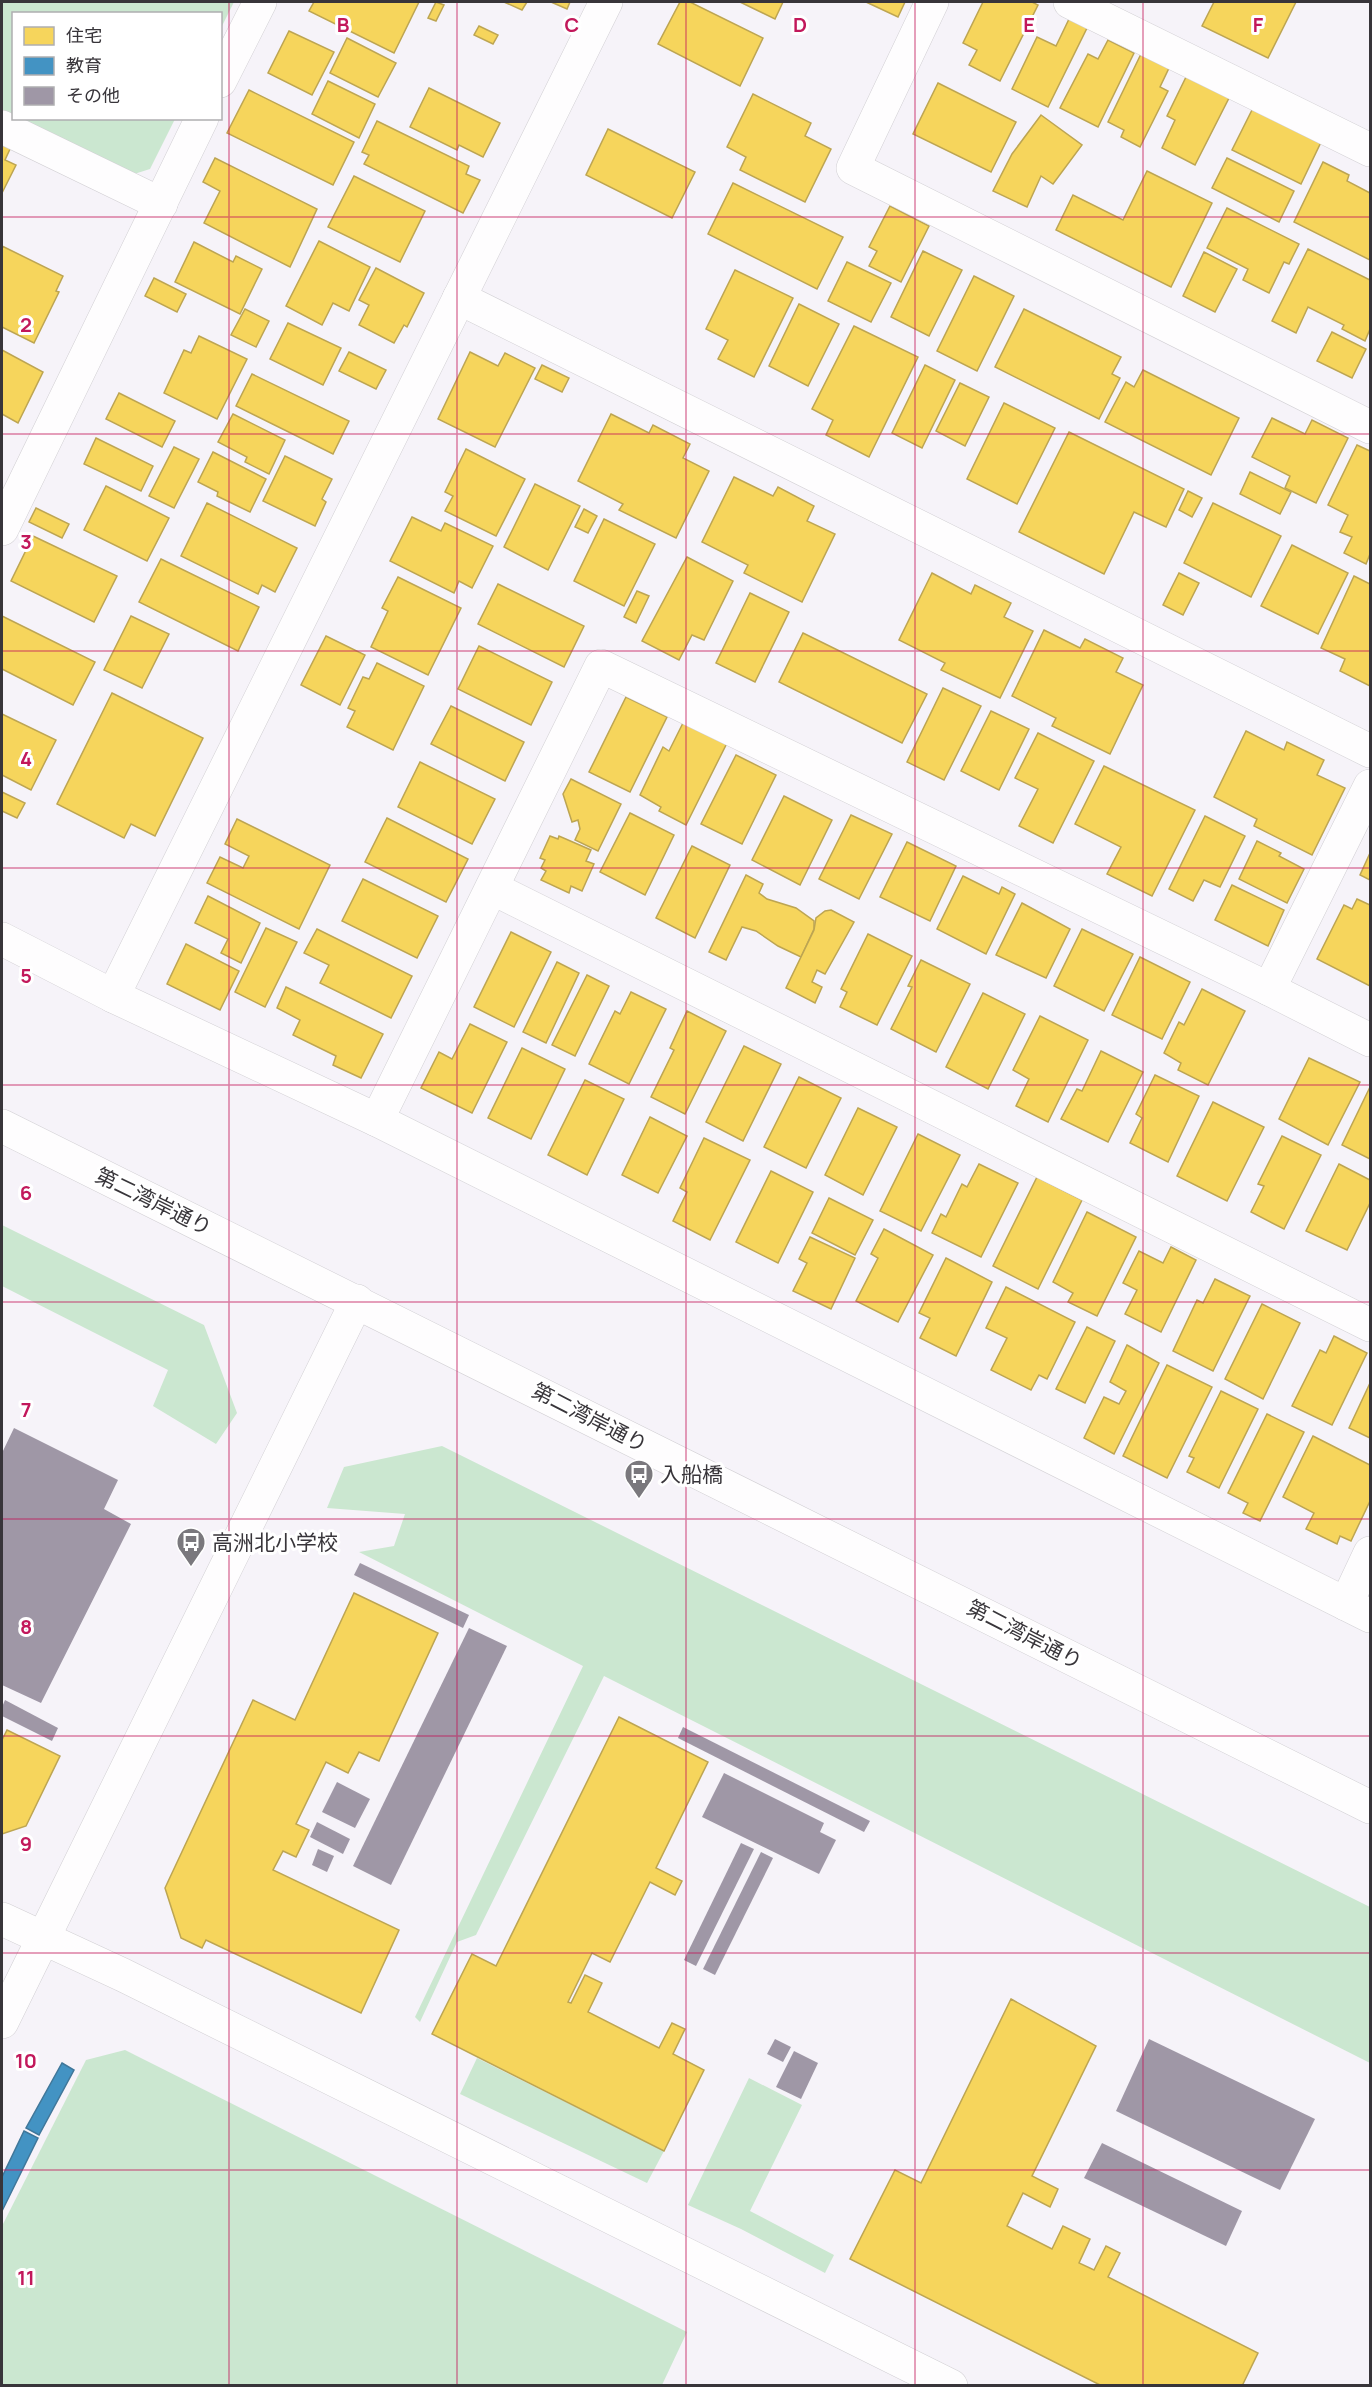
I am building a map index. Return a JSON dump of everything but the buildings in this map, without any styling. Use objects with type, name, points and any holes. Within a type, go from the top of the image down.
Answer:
[{"type":"street","points":[[222,77],[260,2]]},
{"type":"street","points":[[113,996],[606,2]]},
{"type":"street","points":[[932,2],[853,168],[1371,427]]},
{"type":"street","points":[[1070,2],[1371,150]]},
{"type":"street","points":[[2,529],[201,120]]},
{"type":"street","points":[[2,128],[161,204]]},
{"type":"street","points":[[459,298],[1371,751]]},
{"type":"street","points":[[377,1120],[601,666],[1371,1040]]},
{"type":"street","points":[[1269,989],[1371,786]]},
{"type":"street","points":[[492,888],[1371,1325]]},
{"type":"street","points":[[2,939],[113,996],[377,1120],[1358,1610],[1371,1553]]},
{"type":"street","name":"第二湾岸通り","points":[[2,1126],[1371,1807]]},
{"type":"street","points":[[2,2022],[357,1301]]},
{"type":"street","points":[[2,1919],[123,1975],[951,2385]]},
{"type":"green space","points":[[2,2],[234,2],[222,26],[222,12],[12,12],[12,117],[2,112]]},
{"type":"green space","points":[[17,120],[174,120],[150,169],[131,175]]},
{"type":"green space","points":[[2,1225],[204,1325],[237,1413],[216,1444],[153,1406],[168,1370],[2,1286]]},
{"type":"green space","points":[[442,1446],[1370,1907],[1370,2063],[604,1676],[476,1935],[457,1942],[420,2022],[415,2017],[583,1666],[359,1552],[394,1546],[405,1514],[327,1508],[344,1467]]},
{"type":"green space","points":[[125,2050],[687,2332],[662,2385],[2,2385],[2,2226],[86,2060]]},
{"type":"green space","points":[[477,2058],[664,2151],[647,2183],[460,2094]]},
{"type":"green space","points":[[749,2078],[802,2105],[750,2211],[834,2255],[825,2273],[741,2229],[688,2205]]},
{"type":"place","name":"入船橋","points":[[639,1500]]},
{"type":"place","name":"高洲北小学校","points":[[191,1568]]}]
